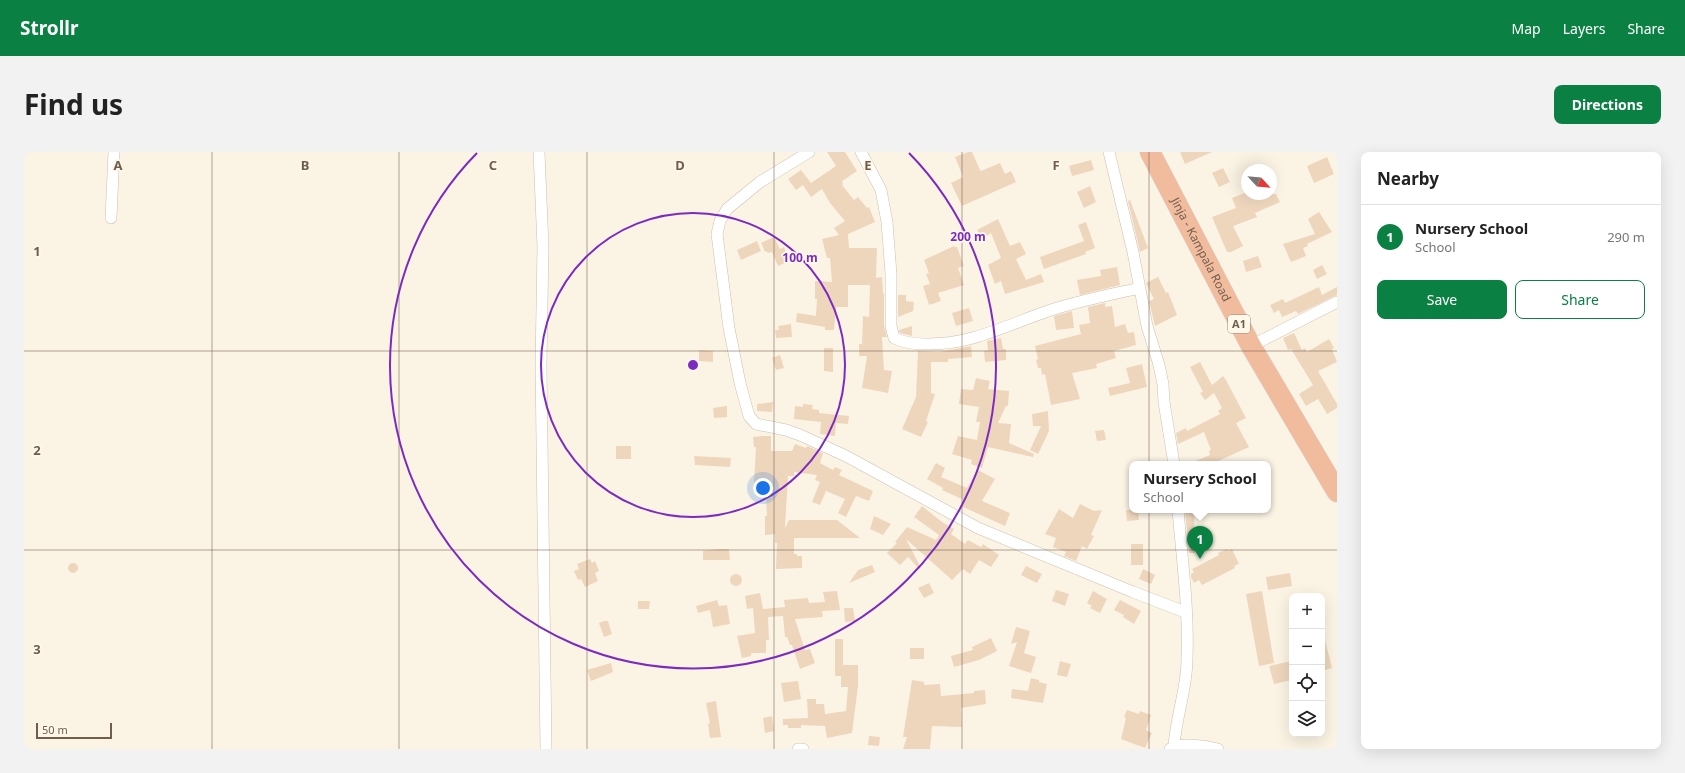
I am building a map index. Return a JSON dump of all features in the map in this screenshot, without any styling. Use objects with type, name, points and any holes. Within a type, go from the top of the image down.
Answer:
[{"type":"highway","name":"Jinja - Kampala Road","points":[[1150,152],[1251,346],[1337,492]]},
{"type":"street","points":[[111,218],[114,152]]},
{"type":"street","points":[[539,152],[543,247],[541,365],[546,749]]},
{"type":"street","points":[[809,152],[760,182],[726,209],[720,221],[717,234],[730,328],[740,383],[750,416],[756,424],[786,430],[800,435],[846,456],[978,528],[1185,612]]},
{"type":"street","points":[[861,152],[882,190],[887,222],[891,274],[891,326],[894,338],[903,343],[944,344],[980,336],[1012,326],[1048,311],[1140,288]]},
{"type":"street","points":[[1109,152],[1140,288],[1147,326],[1163,384],[1164,402],[1174,461]]},
{"type":"street","points":[[1251,346],[1337,302]]},
{"type":"street","points":[[1178,513],[1187,637],[1186,683],[1175,727],[1172,747],[1198,745],[1218,749]]},
{"type":"street","points":[[798,749],[803,749]]},
{"type":"building","points":[[827,152],[845,152],[857,171],[842,181],[842,185],[854,200],[858,197],[867,208],[869,207],[875,222],[848,234],[849,248],[877,248],[876,278],[882,277],[884,294],[884,326],[887,337],[882,337],[884,370],[892,371],[888,393],[862,388],[867,356],[859,356],[859,344],[862,344],[863,316],[869,317],[870,285],[848,285],[848,307],[836,307],[834,330],[825,330],[825,327],[796,322],[797,313],[816,316],[817,299],[815,299],[815,281],[832,282],[830,258],[827,258],[822,239],[839,235],[834,228],[845,221],[830,203],[822,189],[811,197],[803,185],[796,190],[788,179],[801,170],[811,183],[836,166]]},
{"type":"building","points":[[972,152],[981,171],[1000,163],[1005,174],[1011,171],[1016,182],[962,206],[951,183],[963,177],[955,157]]},
{"type":"building","points":[[1180,152],[1212,152],[1185,164]]},
{"type":"building","points":[[1327,157],[1334,174],[1314,183],[1307,166]]},
{"type":"building","points":[[1091,160],[1094,170],[1072,176],[1069,166]]},
{"type":"building","points":[[1223,168],[1230,182],[1219,187],[1212,173]]},
{"type":"building","points":[[1090,186],[1096,202],[1084,208],[1077,192]]},
{"type":"building","points":[[1241,194],[1241,200],[1277,200],[1277,196],[1280,202],[1255,213],[1257,217],[1233,226],[1243,246],[1231,252],[1227,252],[1212,217],[1236,208],[1232,198]]},
{"type":"building","points":[[1130,200],[1148,248],[1140,252],[1128,201]]},
{"type":"building","points":[[1319,212],[1332,232],[1307,244],[1308,246],[1303,248],[1306,256],[1291,262],[1283,244],[1315,234],[1308,219]]},
{"type":"building","points":[[998,219],[1010,246],[1020,242],[1026,254],[1016,259],[1026,280],[1041,274],[1044,282],[1005,294],[1001,281],[995,284],[988,265],[1001,258],[991,233],[982,239],[977,230]]},
{"type":"building","points":[[1086,222],[1095,248],[1085,252],[1086,254],[1044,269],[1040,257],[1084,241],[1078,225]]},
{"type":"building","points":[[774,237],[780,249],[784,247],[789,261],[778,266],[772,252],[765,252],[761,243]]},
{"type":"building","points":[[757,241],[761,251],[741,260],[737,250]]},
{"type":"building","points":[[954,246],[957,247],[964,266],[958,268],[964,285],[938,293],[941,301],[929,305],[923,286],[930,284],[926,274],[929,273],[924,260]]},
{"type":"building","points":[[1258,256],[1262,267],[1246,272],[1243,261]]},
{"type":"building","points":[[1322,265],[1327,274],[1317,279],[1313,270]]},
{"type":"building","points":[[1117,267],[1120,285],[1080,295],[1077,280],[1101,276],[1100,270]]},
{"type":"building","points":[[1158,277],[1166,293],[1168,292],[1177,315],[1155,326],[1149,301],[1154,299],[1146,283]]},
{"type":"building","points":[[1319,287],[1322,295],[1337,287],[1337,295],[1298,314],[1296,311],[1282,317],[1279,310],[1274,313],[1270,305],[1283,299],[1285,303]]},
{"type":"building","points":[[898,295],[906,295],[906,301],[914,302],[913,311],[898,317]]},
{"type":"building","points":[[1105,303],[1105,307],[1112,306],[1115,327],[1125,324],[1128,333],[1134,332],[1136,345],[1114,351],[1116,358],[1096,364],[1097,368],[1072,373],[1080,399],[1051,405],[1045,374],[1042,375],[1041,368],[1038,368],[1036,360],[1038,359],[1035,346],[1081,334],[1079,325],[1090,323],[1088,307]]},
{"type":"building","points":[[969,308],[973,321],[956,326],[952,313]]},
{"type":"building","points":[[1072,311],[1074,328],[1056,330],[1054,316]]},
{"type":"building","points":[[791,324],[792,337],[776,338],[775,330],[779,330],[778,326]]},
{"type":"building","points":[[912,326],[912,336],[900,333],[899,330]]},
{"type":"building","points":[[1294,333],[1302,350],[1305,348],[1307,352],[1329,339],[1334,348],[1332,349],[1337,362],[1318,371],[1337,404],[1337,408],[1327,414],[1318,399],[1306,406],[1299,394],[1313,385],[1291,349],[1288,350],[1283,338]]},
{"type":"building","points":[[1001,338],[1003,349],[1006,349],[1006,360],[985,362],[984,351],[988,350],[987,341]]},
{"type":"building","points":[[971,346],[972,357],[948,359],[948,362],[931,362],[931,393],[935,394],[926,421],[928,422],[921,437],[902,429],[916,397],[918,351],[939,352]]},
{"type":"building","points":[[824,348],[833,348],[833,372],[824,371]]},
{"type":"building","points":[[699,350],[713,351],[713,362],[699,361]]},
{"type":"building","points":[[780,355],[784,368],[776,370],[772,358]]},
{"type":"building","points":[[1200,362],[1212,385],[1223,376],[1226,380],[1246,418],[1236,423],[1249,447],[1219,461],[1195,461],[1210,455],[1209,451],[1211,450],[1204,432],[1178,444],[1176,433],[1186,428],[1187,431],[1220,414],[1218,411],[1222,408],[1214,393],[1205,400],[1200,393],[1203,392],[1190,367]]},
{"type":"building","points":[[1142,364],[1147,387],[1110,396],[1108,388],[1130,383],[1126,368]]},
{"type":"building","points":[[976,378],[990,381],[988,389],[1009,391],[1008,406],[1006,406],[998,423],[1011,424],[1009,443],[1034,454],[1033,457],[988,447],[982,468],[971,464],[972,460],[952,454],[958,436],[977,440],[980,422],[976,422],[979,407],[959,404],[961,389],[973,390]]},
{"type":"building","points":[[773,402],[772,412],[757,411],[757,404]]},
{"type":"building","points":[[803,404],[813,405],[812,409],[819,410],[819,413],[849,416],[848,424],[836,423],[835,436],[820,434],[821,422],[794,419],[795,406],[803,407]]},
{"type":"building","points":[[727,406],[727,417],[714,418],[713,408]]},
{"type":"building","points":[[1048,411],[1049,431],[1038,454],[1030,450],[1041,426],[1033,426],[1032,414]]},
{"type":"building","points":[[1104,430],[1106,440],[1097,441],[1095,431]]},
{"type":"building","points":[[771,436],[771,451],[792,451],[795,444],[806,448],[807,446],[823,453],[820,463],[833,470],[835,467],[842,470],[839,475],[873,491],[869,501],[856,496],[846,517],[838,513],[845,499],[826,491],[820,505],[812,502],[820,482],[815,480],[817,475],[794,472],[794,476],[788,476],[785,528],[789,520],[837,520],[860,538],[794,538],[794,554],[797,554],[797,556],[802,556],[802,568],[776,569],[777,543],[775,543],[775,534],[765,535],[765,516],[767,516],[765,494],[766,484],[757,485],[757,483],[754,483],[756,447],[754,447],[753,437]]},
{"type":"building","points":[[616,446],[631,446],[631,459],[616,459]]},
{"type":"building","points":[[694,456],[731,458],[730,467],[695,465]]},
{"type":"building","points":[[936,463],[945,468],[941,477],[967,488],[978,470],[995,479],[982,501],[1010,513],[1005,526],[961,506],[964,500],[942,490],[943,488],[927,479]]},
{"type":"building","points":[[1080,504],[1094,511],[1102,510],[1091,535],[1094,536],[1087,549],[1082,546],[1076,561],[1064,556],[1066,552],[1053,547],[1056,538],[1045,534],[1059,509],[1073,518]]},
{"type":"building","points":[[922,506],[942,522],[954,529],[951,534],[965,544],[968,540],[981,547],[983,544],[999,555],[991,567],[979,560],[970,574],[963,569],[952,580],[906,539],[921,568],[919,569],[908,557],[900,565],[887,553],[897,543],[895,542],[907,527],[936,540],[939,535],[914,517]]},
{"type":"building","points":[[1126,510],[1129,510],[1129,513],[1138,513],[1139,520],[1127,521]]},
{"type":"building","points":[[1185,513],[1194,513],[1195,553],[1189,553]]},
{"type":"building","points":[[874,516],[891,524],[883,535],[870,529]]},
{"type":"building","points":[[1131,544],[1143,544],[1143,565],[1131,565]]},
{"type":"building","points":[[729,549],[730,560],[703,560],[703,551]]},
{"type":"building","points":[[1227,549],[1228,551],[1232,549],[1239,564],[1234,566],[1235,568],[1202,585],[1199,580],[1194,583],[1191,577],[1191,574],[1194,572],[1192,569],[1219,555],[1218,553]]},
{"type":"building","points":[[590,559],[592,563],[595,561],[599,571],[595,573],[598,581],[585,587],[581,579],[578,580],[574,571],[579,569],[577,564]]},
{"type":"building","points":[[71,563],[75,563],[77,564],[77,572],[71,573],[68,570],[68,566]]},
{"type":"building","points":[[872,565],[875,572],[849,583],[858,570]]},
{"type":"building","points":[[1026,566],[1042,574],[1037,583],[1021,575]]},
{"type":"building","points":[[1143,569],[1155,575],[1151,584],[1139,579]]},
{"type":"building","points":[[1290,573],[1292,586],[1268,590],[1266,577]]},
{"type":"building","points":[[734,574],[738,574],[742,580],[738,586],[734,586],[730,582],[730,578]]},
{"type":"building","points":[[929,583],[934,593],[924,598],[918,588]]},
{"type":"building","points":[[1056,590],[1069,594],[1065,606],[1052,601]]},
{"type":"building","points":[[837,591],[840,610],[822,611],[823,617],[795,619],[805,650],[810,649],[815,663],[800,669],[792,645],[790,645],[787,637],[785,637],[783,616],[768,617],[769,640],[766,640],[766,653],[751,653],[751,656],[742,658],[737,636],[755,633],[753,608],[747,609],[745,596],[760,593],[763,609],[785,607],[784,600],[808,598],[809,603],[825,602],[823,592]]},
{"type":"building","points":[[1093,591],[1107,599],[1100,613],[1090,608],[1092,606],[1087,603]]},
{"type":"building","points":[[1262,591],[1274,663],[1259,666],[1246,594]]},
{"type":"building","points":[[717,600],[719,606],[727,605],[730,624],[713,627],[710,610],[698,613],[696,606]]},
{"type":"building","points":[[1120,600],[1141,611],[1134,624],[1123,617],[1124,615],[1114,610]]},
{"type":"building","points":[[638,601],[650,601],[649,609],[638,609]]},
{"type":"building","points":[[844,608],[853,608],[855,621],[845,622]]},
{"type":"building","points":[[608,621],[612,634],[604,637],[599,623]]},
{"type":"building","points":[[1016,627],[1030,631],[1024,653],[1036,657],[1031,673],[1009,666],[1017,642],[1011,644]]},
{"type":"building","points":[[991,638],[997,651],[979,660],[954,667],[951,656],[973,650],[972,647]]},
{"type":"building","points":[[835,639],[843,639],[843,665],[858,665],[858,686],[852,733],[827,738],[825,726],[801,725],[801,728],[788,728],[788,725],[783,725],[783,719],[808,718],[807,699],[816,699],[816,704],[824,704],[825,714],[846,711],[848,687],[841,687],[841,676],[835,676]]},
{"type":"building","points":[[1325,640],[1332,668],[1325,670]]},
{"type":"building","points":[[910,648],[924,648],[924,659],[910,659]]},
{"type":"building","points":[[1060,661],[1071,664],[1067,677],[1057,675]]},
{"type":"building","points":[[1289,662],[1289,681],[1274,684],[1269,666]]},
{"type":"building","points":[[611,663],[613,672],[591,681],[587,670]]},
{"type":"building","points":[[1031,678],[1047,684],[1043,703],[1011,698],[1012,689],[1028,691]]},
{"type":"building","points":[[912,680],[924,682],[924,685],[940,684],[941,696],[974,693],[974,691],[985,690],[986,704],[961,708],[962,727],[932,726],[930,749],[903,749],[907,737],[903,737]]},
{"type":"building","points":[[798,681],[801,699],[784,702],[781,683]]},
{"type":"building","points":[[716,701],[721,737],[710,738],[708,724],[710,723],[706,703]]},
{"type":"building","points":[[1127,710],[1139,714],[1140,711],[1151,715],[1146,730],[1152,733],[1145,748],[1121,739],[1126,718],[1124,717]]},
{"type":"building","points":[[772,716],[774,731],[765,733],[763,718]]},
{"type":"building","points":[[869,736],[880,737],[879,746],[868,745]]},
{"type":"place","name":"Nursery School","points":[[1200,559]]}]
